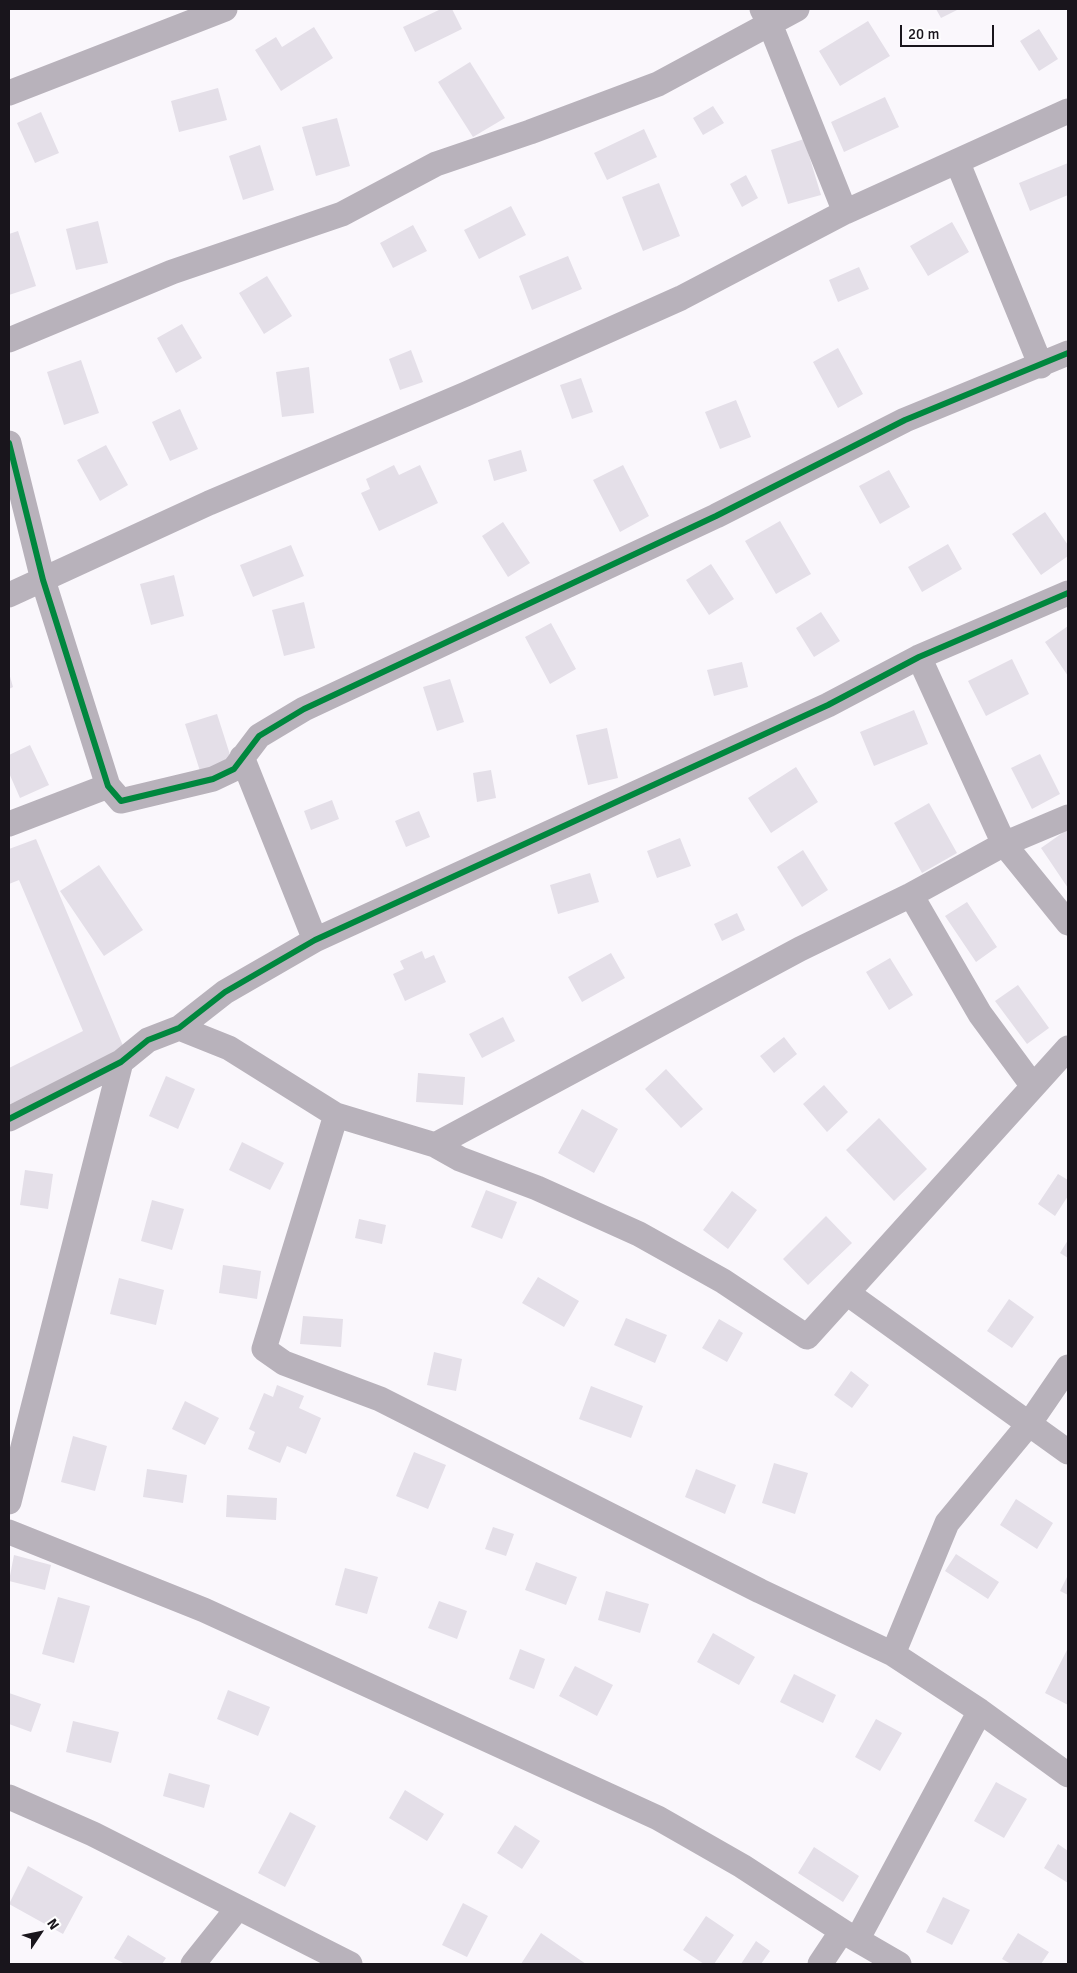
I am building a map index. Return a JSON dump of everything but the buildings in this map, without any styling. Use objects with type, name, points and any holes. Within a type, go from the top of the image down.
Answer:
[{"type":"street","points":[[9,93],[225,9]]},
{"type":"street","points":[[9,340],[172,272],[342,214],[436,164],[530,132],[658,84],[766,16],[797,9]]},
{"type":"street","points":[[766,16],[845,212]]},
{"type":"street","points":[[9,595],[209,503],[466,394],[681,298],[845,212],[1068,111]]},
{"type":"street","points":[[957,161],[1041,366]]},
{"type":"street","points":[[9,443],[44,580],[108,786],[121,801],[213,779],[234,769],[258,736],[304,709],[716,516],[904,420],[1041,366],[1068,353]]},
{"type":"street","points":[[9,1119],[121,1062],[148,1040],[179,1028],[225,992],[315,940],[828,705],[919,657],[1068,593]]},
{"type":"street","points":[[919,657],[1004,844],[1068,923]]},
{"type":"street","points":[[242,757],[315,940]]},
{"type":"street","points":[[9,824],[108,786]]},
{"type":"street","points":[[435,1145],[800,949],[911,895],[1004,844],[1068,817]]},
{"type":"street","points":[[911,895],[980,1014],[1033,1086]]},
{"type":"street","points":[[179,1028],[229,1048],[336,1115],[435,1145],[460,1159],[537,1188],[639,1234],[723,1281],[807,1337],[1068,1048]]},
{"type":"street","points":[[9,1502],[121,1062]]},
{"type":"street","points":[[336,1115],[264,1349],[284,1363],[380,1399],[760,1591],[893,1654],[980,1711],[1068,1775]]},
{"type":"street","points":[[847,1293],[1068,1452]]},
{"type":"street","points":[[893,1654],[947,1523],[1029,1424],[1068,1367]]},
{"type":"street","points":[[9,1532],[204,1610],[658,1818],[742,1866],[899,1964]]},
{"type":"street","points":[[820,1964],[850,1934],[980,1711]]},
{"type":"street","points":[[9,1797],[93,1834],[237,1909],[350,1964]]},
{"type":"street","points":[[193,1964],[237,1909]]},
{"type":"cycle path","points":[[9,443],[43,580],[108,786],[121,801],[213,779],[234,769],[259,736],[304,709],[716,516],[905,420],[1068,353]]},
{"type":"cycle path","points":[[9,1119],[121,1062],[148,1040],[179,1028],[225,992],[315,940],[828,705],[919,657],[1068,593]]}]
